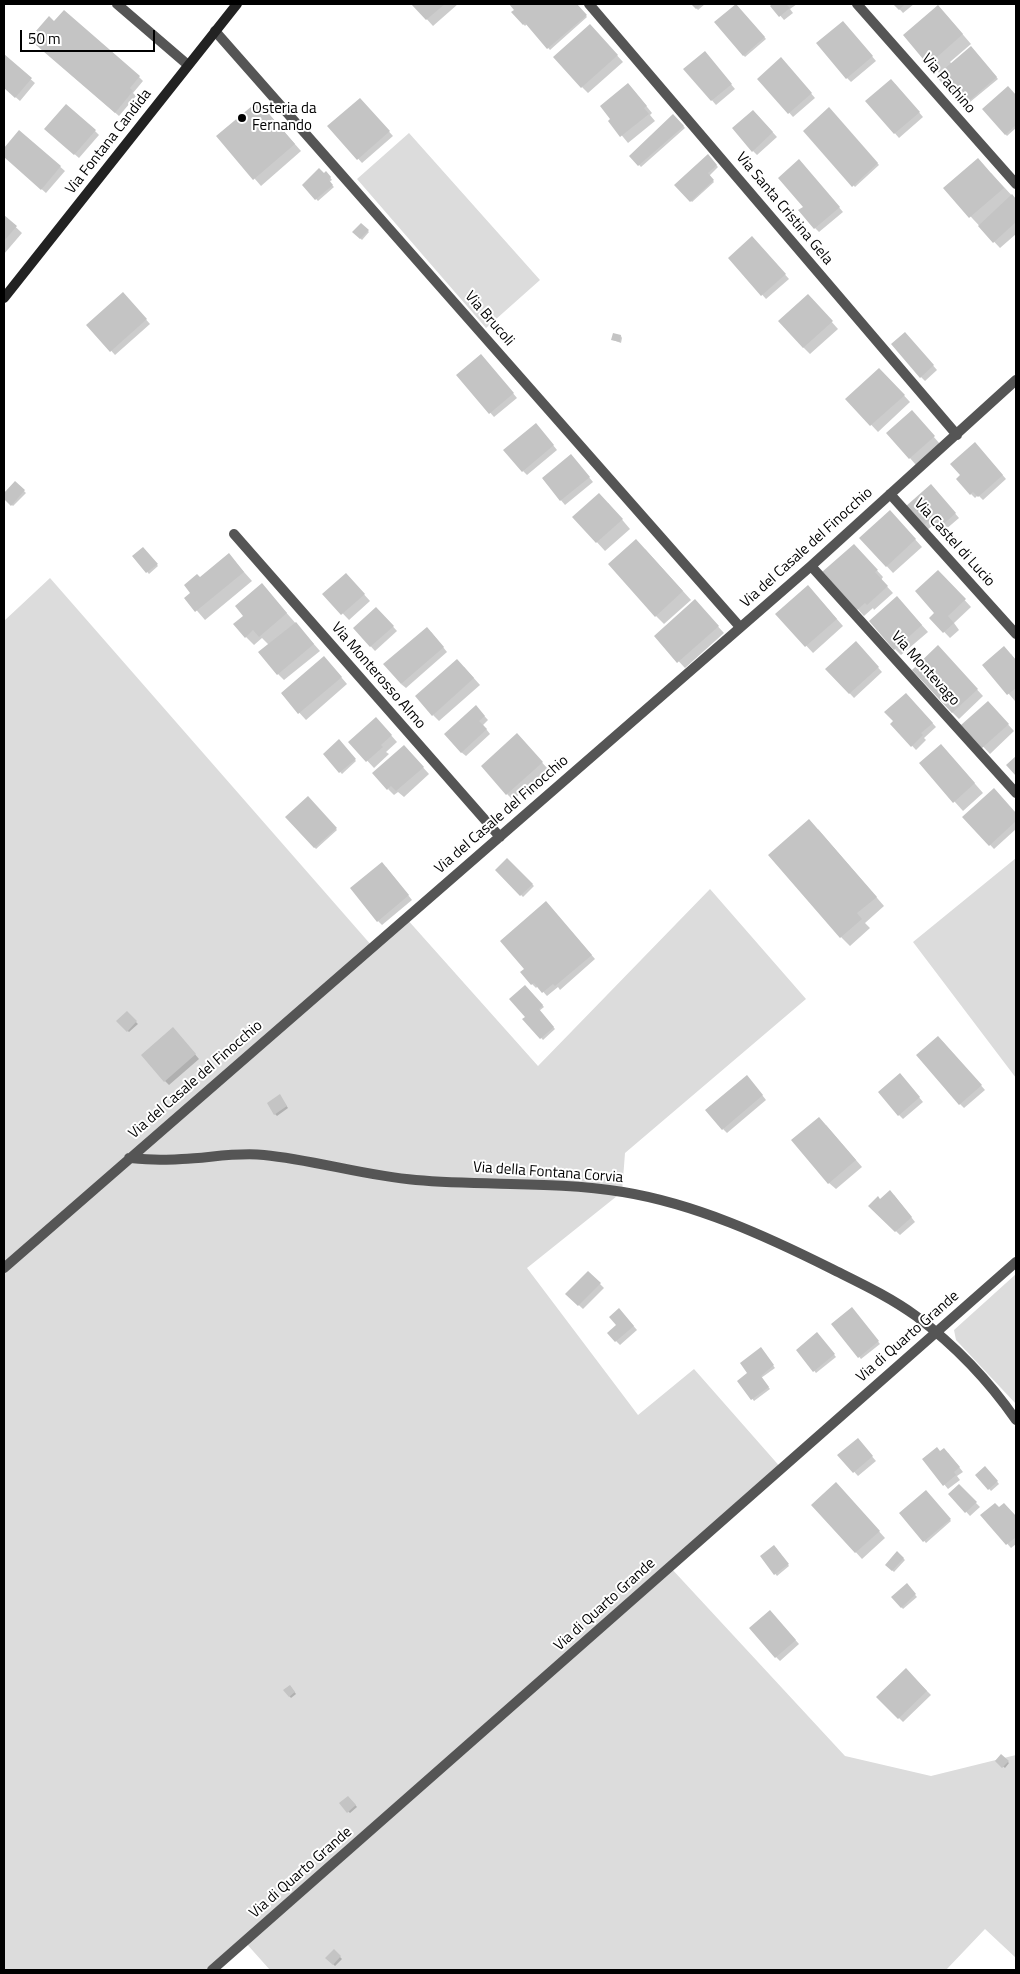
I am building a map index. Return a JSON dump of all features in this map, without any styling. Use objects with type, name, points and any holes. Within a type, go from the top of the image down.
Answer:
[{"type":"main road","name":"Via Fontana Candida","points":[[4,298],[237,4]]},
{"type":"street","points":[[117,4],[188,65]]},
{"type":"street","name":"Via Santa Cristina Gela","points":[[589,4],[956,435]]},
{"type":"street","name":"Via Pachino","points":[[857,4],[1016,184]]},
{"type":"street","name":"Via Brucoli","points":[[215,31],[740,627]]},
{"type":"street","name":"Via del Casale del Finocchio","points":[[4,1268],[811,566],[1016,380]]},
{"type":"street","name":"Via Castel di Lucio","points":[[890,494],[1016,634]]},
{"type":"street","name":"Via Monterosso Almo","points":[[234,534],[500,837]]},
{"type":"street","name":"Via Montevago","points":[[811,566],[1016,793]]},
{"type":"street","name":"Via della Fontana Corvia","points":[[129,1158],[179,1160],[225,1154],[258,1154],[316,1162],[408,1180],[587,1188],[649,1197],[726,1222],[796,1251],[891,1300],[936,1332],[987,1384],[1016,1420]]},
{"type":"street","name":"Via di Quarto Grande","points":[[212,1970],[1016,1262]]},
{"type":"shaded area","points":[[409,133],[540,280],[486,328],[357,179]]},
{"type":"shaded area","points":[[50,578],[372,946],[406,918],[538,1066],[710,889],[806,999],[625,1153],[622,1192],[527,1268],[638,1415],[694,1369],[782,1469],[670,1567],[845,1756],[931,1776],[1016,1755],[1016,1958],[985,1929],[946,1970],[270,1970],[245,1942],[212,1970],[4,1970],[4,621]]},
{"type":"shaded area","points":[[1016,858],[1016,1078],[913,942]]},
{"type":"shaded area","points":[[1016,1274],[1016,1404],[956,1340],[954,1330]]},
{"type":"building","points":[[411,4],[445,4],[426,20]]},
{"type":"building","points":[[509,4],[577,4],[587,15],[547,49],[525,23],[523,25],[511,12],[514,10]]},
{"type":"building","points":[[691,4],[702,4],[696,9]]},
{"type":"building","points":[[736,4],[765,37],[743,56],[714,22]]},
{"type":"building","points":[[772,4],[786,4],[790,8],[779,17],[770,6]]},
{"type":"building","points":[[893,4],[905,4],[899,10]]},
{"type":"building","points":[[938,5],[963,34],[928,65],[903,35]]},
{"type":"building","points":[[64,10],[140,76],[130,88],[133,91],[115,113],[29,39],[49,16],[54,21]]},
{"type":"building","points":[[843,21],[873,56],[846,79],[816,43]]},
{"type":"building","points":[[590,24],[618,55],[581,88],[553,57]]},
{"type":"building","points":[[971,46],[997,77],[962,107],[936,76]]},
{"type":"building","points":[[705,51],[732,84],[711,101],[683,69]]},
{"type":"building","points":[[4,54],[32,78],[15,98],[4,88]]},
{"type":"building","points":[[781,57],[812,93],[788,114],[757,79]]},
{"type":"building","points":[[891,79],[920,112],[894,134],[865,101]]},
{"type":"building","points":[[628,83],[647,106],[644,108],[649,114],[620,137],[600,106]]},
{"type":"building","points":[[1008,86],[1016,95],[1016,125],[1005,135],[982,109]]},
{"type":"building","points":[[360,98],[390,131],[357,160],[327,126]]},
{"type":"building","points":[[258,101],[295,144],[253,180],[216,136]]},
{"type":"building","points":[[66,104],[96,130],[74,155],[44,129]]},
{"type":"building","points":[[829,107],[878,163],[852,187],[803,131]]},
{"type":"building","points":[[753,110],[773,132],[752,152],[732,128]]},
{"type":"building","points":[[673,114],[684,126],[638,166],[629,156]]},
{"type":"building","points":[[19,130],[61,166],[41,190],[4,157],[4,148]]},
{"type":"building","points":[[708,154],[717,165],[708,173],[714,180],[690,202],[674,185]]},
{"type":"building","points":[[978,158],[1004,188],[969,218],[943,188]]},
{"type":"building","points":[[799,159],[840,207],[814,229],[798,210],[803,207],[778,178]]},
{"type":"building","points":[[319,168],[324,173],[326,171],[331,177],[329,180],[333,185],[315,200],[302,185]]},
{"type":"building","points":[[1012,194],[1016,199],[1016,222],[993,243],[978,226]]},
{"type":"building","points":[[4,215],[17,226],[4,241]]},
{"type":"building","points":[[361,223],[369,230],[360,239],[352,232]]},
{"type":"building","points":[[752,236],[786,274],[761,296],[728,258]]},
{"type":"building","points":[[123,292],[147,319],[110,352],[86,325]]},
{"type":"building","points":[[808,294],[833,321],[803,348],[778,321]]},
{"type":"building","points":[[905,332],[934,365],[920,378],[891,344]]},
{"type":"building","points":[[613,333],[621,335],[620,342],[611,340]]},
{"type":"building","points":[[481,354],[514,393],[489,414],[456,375]]},
{"type":"building","points":[[879,368],[905,395],[870,426],[845,399]]},
{"type":"building","points":[[912,410],[935,436],[909,459],[886,433]]},
{"type":"building","points":[[536,423],[554,445],[522,472],[503,450]]},
{"type":"building","points":[[975,442],[1003,475],[978,497],[973,492],[970,495],[956,479],[960,475],[950,464]]},
{"type":"building","points":[[571,454],[590,477],[560,501],[542,478]]},
{"type":"building","points":[[15,481],[25,490],[11,506],[4,499],[4,493]]},
{"type":"building","points":[[931,484],[956,513],[940,527],[932,518],[922,527],[905,507]]},
{"type":"building","points":[[599,493],[623,519],[596,543],[572,517]]},
{"type":"building","points":[[890,510],[916,539],[886,567],[859,538]]},
{"type":"building","points":[[636,539],[683,591],[655,617],[608,564]]},
{"type":"building","points":[[854,544],[878,570],[875,572],[888,586],[867,605],[865,603],[857,610],[822,572]]},
{"type":"building","points":[[143,547],[158,564],[146,573],[132,556]]},
{"type":"building","points":[[229,553],[244,572],[195,612],[184,598],[190,593],[184,585],[197,574],[200,577]]},
{"type":"building","points":[[938,570],[966,599],[948,616],[954,623],[943,633],[929,618],[934,613],[915,591]]},
{"type":"building","points":[[346,573],[365,594],[341,615],[322,594]]},
{"type":"building","points":[[262,583],[287,613],[259,637],[253,630],[245,638],[233,624],[243,616],[235,606]]},
{"type":"building","points":[[808,585],[837,619],[805,647],[775,614]]},
{"type":"building","points":[[897,596],[922,625],[894,650],[869,621]]},
{"type":"building","points":[[695,599],[719,626],[677,663],[654,636]]},
{"type":"building","points":[[376,607],[394,626],[370,647],[353,628]]},
{"type":"building","points":[[296,622],[314,644],[277,675],[258,652]]},
{"type":"building","points":[[427,627],[444,647],[401,684],[383,664]]},
{"type":"building","points":[[856,641],[879,667],[849,694],[825,669]]},
{"type":"building","points":[[938,645],[978,689],[952,713],[912,670]]},
{"type":"building","points":[[1004,646],[1016,660],[1016,688],[1007,695],[982,665]]},
{"type":"building","points":[[324,656],[342,677],[298,714],[281,693]]},
{"type":"building","points":[[457,659],[474,678],[432,716],[415,696]]},
{"type":"building","points":[[906,693],[933,723],[921,733],[923,735],[911,747],[890,724],[893,721],[884,712]]},
{"type":"building","points":[[988,701],[1009,724],[982,748],[961,725]]},
{"type":"building","points":[[476,705],[485,716],[479,721],[487,729],[461,753],[444,734]]},
{"type":"building","points":[[376,717],[392,735],[381,745],[383,747],[366,762],[348,742]]},
{"type":"building","points":[[517,733],[543,762],[506,795],[481,766]]},
{"type":"building","points":[[339,739],[356,759],[339,773],[323,754]]},
{"type":"building","points":[[941,744],[975,783],[953,803],[919,763]]},
{"type":"building","points":[[404,745],[424,767],[396,791],[391,786],[387,790],[372,773]]},
{"type":"building","points":[[1016,756],[1016,776],[1006,765]]},
{"type":"building","points":[[994,788],[1016,813],[1016,821],[989,846],[962,817]]},
{"type":"building","points":[[308,796],[337,828],[314,848],[285,817]]},
{"type":"building","points":[[809,819],[877,897],[857,913],[862,919],[840,938],[768,855]]},
{"type":"building","points":[[507,858],[533,884],[520,896],[495,870]]},
{"type":"building","points":[[382,862],[409,895],[377,922],[350,888]]},
{"type":"building","points":[[546,901],[592,955],[555,986],[553,984],[542,993],[534,983],[531,985],[520,972],[524,969],[500,941]]},
{"type":"building","points":[[525,985],[543,1005],[539,1009],[554,1027],[540,1039],[522,1019],[525,1017],[509,999]]},
{"type":"building","points":[[127,1011],[137,1021],[127,1032],[116,1021]]},
{"type":"building","points":[[173,1027],[196,1054],[164,1082],[141,1055]]},
{"type":"building","points":[[938,1036],[982,1085],[959,1105],[916,1055]]},
{"type":"building","points":[[900,1073],[920,1097],[898,1116],[878,1092]]},
{"type":"building","points":[[747,1075],[763,1095],[722,1130],[705,1110]]},
{"type":"building","points":[[280,1094],[287,1106],[274,1115],[267,1103]]},
{"type":"building","points":[[819,1117],[856,1160],[828,1184],[791,1140]]},
{"type":"building","points":[[890,1190],[912,1217],[895,1232],[868,1206],[878,1196],[880,1199]]},
{"type":"building","points":[[588,1271],[601,1283],[578,1306],[565,1294]]},
{"type":"building","points":[[852,1307],[879,1341],[858,1358],[831,1324]]},
{"type":"building","points":[[619,1308],[634,1326],[615,1342],[607,1333],[616,1325],[609,1317]]},
{"type":"building","points":[[817,1332],[835,1354],[813,1372],[796,1350]]},
{"type":"building","points":[[761,1347],[774,1365],[761,1376],[769,1387],[751,1400],[737,1381],[747,1373],[740,1363]]},
{"type":"building","points":[[858,1438],[873,1456],[853,1473],[837,1455]]},
{"type":"building","points":[[937,1447],[940,1451],[944,1448],[960,1467],[954,1472],[956,1475],[943,1486],[922,1459]]},
{"type":"building","points":[[985,1466],[998,1481],[988,1490],[975,1475]]},
{"type":"building","points":[[836,1482],[880,1531],[855,1553],[811,1505]]},
{"type":"building","points":[[959,1484],[977,1502],[965,1513],[948,1494]]},
{"type":"building","points":[[926,1490],[951,1519],[923,1542],[899,1513]]},
{"type":"building","points":[[995,1503],[999,1507],[1004,1503],[1016,1516],[1016,1537],[1006,1545],[980,1515]]},
{"type":"building","points":[[774,1545],[789,1564],[774,1575],[760,1556]]},
{"type":"building","points":[[897,1551],[904,1558],[892,1571],[885,1565]]},
{"type":"building","points":[[907,1583],[916,1594],[901,1608],[891,1597]]},
{"type":"building","points":[[770,1610],[796,1640],[775,1658],[749,1628]]},
{"type":"building","points":[[906,1668],[927,1691],[898,1719],[876,1697]]},
{"type":"building","points":[[290,1685],[295,1692],[289,1697],[283,1690]]},
{"type":"building","points":[[1001,1754],[1009,1761],[1002,1768],[995,1761]]},
{"type":"building","points":[[348,1796],[356,1805],[347,1813],[339,1803]]},
{"type":"building","points":[[334,1949],[341,1956],[333,1965],[325,1958]]},
{"type":"place","name":"Osteria da Fernando","points":[[242,118]]}]
